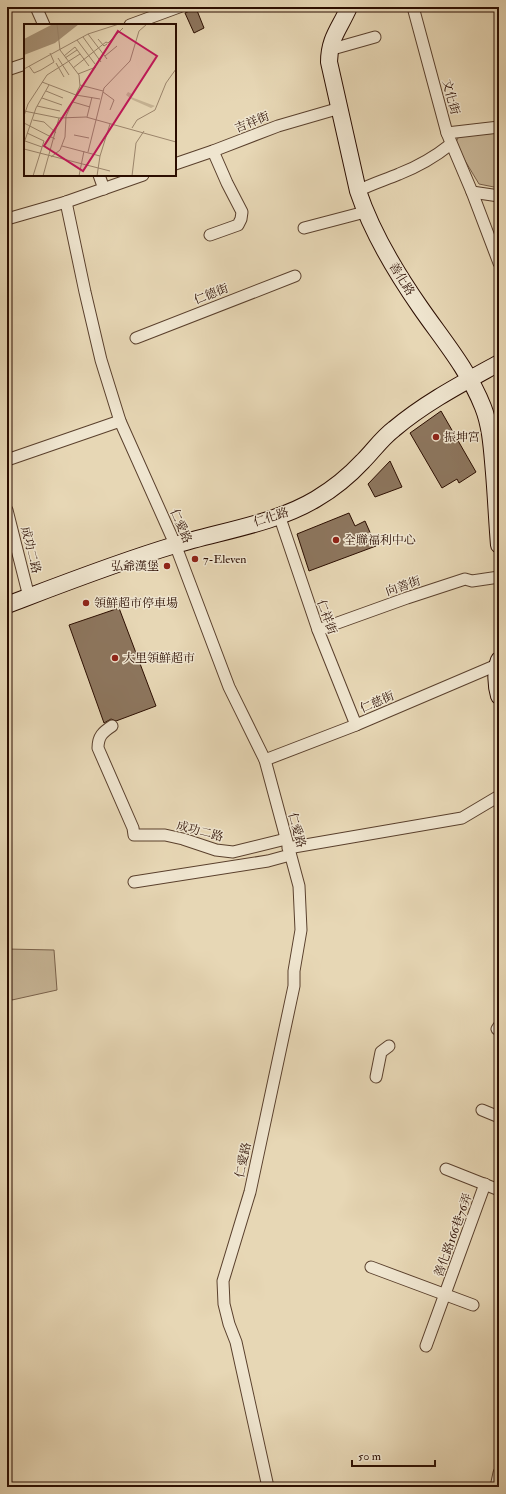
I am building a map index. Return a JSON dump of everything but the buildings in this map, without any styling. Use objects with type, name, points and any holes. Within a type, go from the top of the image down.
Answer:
[{"type":"street","points":[[36,7],[44,24]]},
{"type":"street","points":[[133,24],[178,7]]},
{"type":"street","name":"善化路","points":[[349,7],[334,35],[329,50],[329,62],[358,192],[365,212],[397,273],[451,349],[470,379],[483,408],[490,436],[499,546]]},
{"type":"street","name":"文化街","points":[[412,7],[447,133],[472,192],[499,263]]},
{"type":"street","points":[[329,50],[374,37]]},
{"type":"street","points":[[7,70],[24,64]]},
{"type":"street","name":"吉祥街","points":[[176,164],[214,151],[278,126],[340,108]]},
{"type":"street","points":[[447,133],[499,127]]},
{"type":"street","points":[[358,192],[439,153],[451,144]]},
{"type":"street","points":[[210,235],[238,225],[242,212],[227,183],[214,151]]},
{"type":"street","points":[[99,176],[104,189]]},
{"type":"street","points":[[7,219],[66,202],[140,176]]},
{"type":"street","points":[[472,192],[499,196]]},
{"type":"street","name":"仁愛路","points":[[66,202],[85,292],[100,353],[120,421],[175,544],[229,687],[265,760],[299,886],[301,930],[294,971],[294,986],[250,1192],[223,1281],[224,1304],[229,1324],[236,1342],[268,1487]]},
{"type":"street","points":[[304,228],[365,212]]},
{"type":"street","name":"仁德街","points":[[136,338],[295,276]]},
{"type":"street","name":"仁化路","points":[[7,605],[175,544],[279,515],[315,500],[342,481],[363,461],[382,439],[405,420],[437,398],[499,363]]},
{"type":"street","points":[[7,460],[120,421]]},
{"type":"street","name":"成功二路","points":[[7,510],[29,597]]},
{"type":"street","name":"仁祥街","points":[[279,515],[318,630],[356,725]]},
{"type":"street","name":"向善街","points":[[318,630],[465,579],[472,581],[499,577]]},
{"type":"street","points":[[498,663],[499,696]]},
{"type":"street","name":"仁慈街","points":[[265,760],[356,725],[498,663]]},
{"type":"street","name":"成功二路","points":[[112,726],[101,733],[98,740],[98,748],[133,828],[134,836],[165,835],[183,839],[216,850],[232,852],[288,847],[462,818],[499,796]]},
{"type":"street","name":"成功二路","points":[[134,882],[268,861],[288,847]]},
{"type":"street","points":[[376,1077],[381,1052],[389,1046]]},
{"type":"street","points":[[482,1110],[499,1117]]},
{"type":"street","name":"善化路166巷76弄","points":[[446,1169],[499,1190]]},
{"type":"street","name":"善化路166巷76弄","points":[[426,1346],[485,1184]]},
{"type":"street","name":"善化路166巷76弄","points":[[371,1267],[445,1296],[473,1305]]},
{"type":"street","points":[[496,1487],[499,1473]]},
{"type":"shaded area","points":[[499,133],[499,188],[479,184],[455,144],[459,136]]},
{"type":"shaded area","points":[[7,949],[54,950],[57,990],[12,1000],[7,985]]},
{"type":"place","name":"振坤宮","points":[[436,437]]},
{"type":"place","name":"全聯福利中心","points":[[336,540]]},
{"type":"place","name":"7-Eleven","points":[[195,559]]},
{"type":"place","name":"弘爺漢堡","points":[[167,566]]},
{"type":"place","name":"領鮮超市停車場","points":[[86,603]]},
{"type":"place","name":"大里領鮮超市","points":[[115,658]]}]
